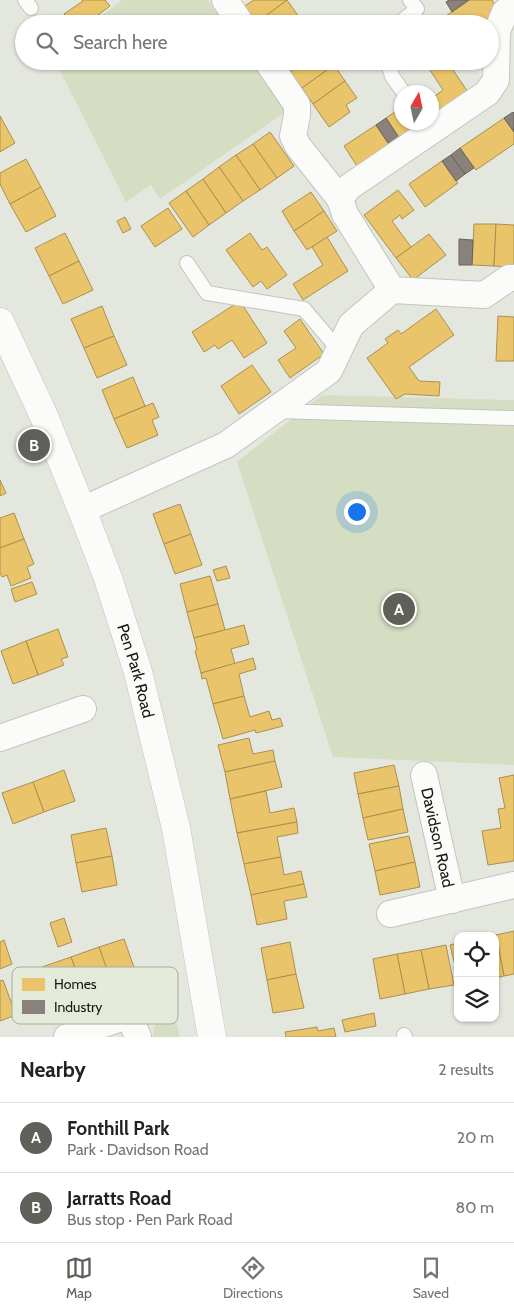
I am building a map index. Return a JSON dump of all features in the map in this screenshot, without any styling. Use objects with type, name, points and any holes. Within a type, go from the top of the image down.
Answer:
[{"type":"street","points":[[225,0],[235,15]]},
{"type":"street","points":[[499,26],[505,12],[514,6]]},
{"type":"street","points":[[273,70],[297,106],[293,136],[298,146],[340,199],[345,214],[392,290]]},
{"type":"street","points":[[340,199],[349,187],[429,128],[487,93],[496,80],[496,70]]},
{"type":"street","points":[[82,510],[226,445],[274,411],[329,370],[338,349],[352,325],[392,290],[484,295],[509,278],[514,278]]},
{"type":"street","name":"Pen Park Road","points":[[0,322],[43,414],[82,510],[108,578],[138,672],[176,828],[212,1037]]},
{"type":"street","points":[[0,738],[83,709]]},
{"type":"street","name":"Davidson Road","points":[[424,775],[452,900]]},
{"type":"street","name":"Davidson Road","points":[[390,914],[514,885]]},
{"type":"street","points":[[68,1037],[133,1026]]},
{"type":"lane","points":[[409,15],[417,9],[410,0]]},
{"type":"lane","points":[[390,70],[398,85]]},
{"type":"lane","points":[[187,263],[207,293],[304,309],[338,349]]},
{"type":"lane","points":[[274,411],[514,418]]},
{"type":"green space","points":[[122,0],[208,0],[219,15],[103,15]]},
{"type":"green space","points":[[60,70],[257,70],[287,111],[160,199],[151,185],[126,202]]},
{"type":"green space","points":[[322,395],[514,400],[514,765],[333,757],[237,462]]},
{"type":"green space","points":[[156,1024],[177,1024],[180,1037],[153,1037]]},
{"type":"building: Homes","points":[[105,0],[110,6],[98,15],[65,15],[83,1]]},
{"type":"building: Homes","points":[[254,0],[287,0],[267,15],[249,15],[243,7]]},
{"type":"building: Homes","points":[[287,0],[298,15],[267,15]]},
{"type":"building: Homes","points":[[469,0],[492,0],[499,11],[493,15],[447,15]]},
{"type":"building: Homes","points":[[293,70],[327,70],[302,88],[290,72]]},
{"type":"building: Homes","points":[[327,70],[337,70],[345,81],[313,104],[302,88]]},
{"type":"building: Homes","points":[[430,70],[453,70],[470,95],[439,116],[439,93],[443,90]]},
{"type":"building: Homes","points":[[345,81],[357,98],[346,105],[350,112],[329,127],[313,104]]},
{"type":"building: Homes","points":[[394,112],[394,130],[417,130],[401,141],[386,118]]},
{"type":"building: Homes","points":[[0,116],[15,143],[0,152]]},
{"type":"building: Homes","points":[[504,118],[514,132],[514,144],[476,170],[460,148]]},
{"type":"building: Homes","points":[[376,125],[393,150],[361,172],[344,146]]},
{"type":"building: Homes","points":[[270,132],[294,166],[277,178],[253,144]]},
{"type":"building: Homes","points":[[253,144],[277,178],[260,190],[236,155]]},
{"type":"building: Homes","points":[[236,155],[260,190],[243,201],[219,167]]},
{"type":"building: Homes","points":[[26,159],[41,187],[10,204],[0,184],[0,173]]},
{"type":"building: Homes","points":[[442,161],[458,183],[425,207],[409,184]]},
{"type":"building: Homes","points":[[219,167],[243,201],[226,213],[203,179]]},
{"type":"building: Homes","points":[[203,179],[226,213],[209,225],[186,191]]},
{"type":"building: Homes","points":[[41,187],[56,216],[26,232],[10,204]]},
{"type":"building: Homes","points":[[398,190],[414,210],[402,219],[400,215],[392,221],[411,247],[396,258],[364,215]]},
{"type":"building: Homes","points":[[186,191],[209,225],[193,237],[169,203]]},
{"type":"building: Homes","points":[[311,192],[324,211],[294,231],[282,211]]},
{"type":"building: Homes","points":[[168,208],[182,229],[155,247],[141,226]]},
{"type":"building: Homes","points":[[324,211],[337,231],[307,250],[294,231]]},
{"type":"building: Homes","points":[[125,217],[131,229],[123,233],[117,221]]},
{"type":"building: Homes","points":[[474,224],[496,224],[494,266],[472,265]]},
{"type":"building: Homes","points":[[496,224],[514,225],[514,267],[494,266]]},
{"type":"building: Homes","points":[[65,233],[79,261],[49,276],[35,248]]},
{"type":"building: Homes","points":[[250,233],[262,250],[267,247],[287,275],[267,289],[261,281],[253,287],[226,250]]},
{"type":"building: Homes","points":[[429,234],[446,255],[413,280],[396,258]]},
{"type":"building: Homes","points":[[327,237],[348,271],[303,300],[293,284],[323,265],[312,247]]},
{"type":"building: Homes","points":[[79,261],[93,290],[63,304],[49,276]]},
{"type":"building: Homes","points":[[240,301],[267,343],[244,358],[232,340],[218,349],[215,345],[204,352],[192,332]]},
{"type":"building: Homes","points":[[102,306],[114,336],[84,348],[71,319]]},
{"type":"building: Homes","points":[[436,309],[454,335],[409,367],[419,381],[440,382],[439,396],[405,394],[396,399],[367,358],[388,343],[385,339],[398,330],[401,334]]},
{"type":"building: Homes","points":[[498,316],[514,317],[514,361],[496,361]]},
{"type":"building: Homes","points":[[300,319],[324,354],[290,378],[278,360],[296,348],[284,331]]},
{"type":"building: Homes","points":[[114,336],[127,365],[97,378],[84,348]]},
{"type":"building: Homes","points":[[252,365],[271,392],[239,414],[221,386]]},
{"type":"building: Homes","points":[[133,377],[145,406],[114,419],[102,390]]},
{"type":"building: Homes","points":[[153,403],[159,417],[152,420],[158,435],[127,448],[114,419]]},
{"type":"building: Homes","points":[[0,480],[6,493],[0,496]]},
{"type":"building: Homes","points":[[180,504],[191,534],[164,544],[153,514]]},
{"type":"building: Homes","points":[[14,513],[24,539],[0,548],[0,518]]},
{"type":"building: Homes","points":[[191,534],[202,565],[175,574],[164,544]]},
{"type":"building: Homes","points":[[24,539],[34,564],[27,567],[31,578],[11,586],[7,575],[2,577],[0,573],[0,548]]},
{"type":"building: Homes","points":[[226,566],[230,578],[217,581],[213,570]]},
{"type":"building: Homes","points":[[210,576],[218,604],[187,612],[180,584]]},
{"type":"building: Homes","points":[[32,582],[37,594],[15,602],[11,589]]},
{"type":"building: Homes","points":[[218,604],[225,630],[194,638],[187,612]]},
{"type":"building: Homes","points":[[244,625],[249,644],[231,649],[235,664],[201,673],[195,651],[197,650],[194,638]]},
{"type":"building: Homes","points":[[58,629],[68,657],[61,659],[64,665],[38,675],[26,641]]},
{"type":"building: Homes","points":[[26,641],[38,675],[13,684],[1,651]]},
{"type":"building: Homes","points":[[253,658],[256,669],[239,674],[244,696],[213,704],[206,678],[202,679],[201,673]]},
{"type":"building: Homes","points":[[244,696],[250,717],[269,711],[272,720],[280,718],[283,726],[256,733],[255,730],[223,739],[213,704]]},
{"type":"building: Homes","points":[[249,738],[253,754],[273,750],[275,761],[225,772],[218,745]]},
{"type":"building: Homes","points":[[275,761],[282,787],[230,799],[225,772]]},
{"type":"building: Homes","points":[[394,765],[399,786],[358,794],[354,773]]},
{"type":"building: Homes","points":[[64,770],[75,801],[44,812],[33,782]]},
{"type":"building: Homes","points":[[514,775],[514,861],[488,865],[482,831],[501,828],[498,809],[505,808],[499,778]]},
{"type":"building: Homes","points":[[33,782],[44,812],[13,824],[2,793]]},
{"type":"building: Homes","points":[[399,786],[403,809],[363,818],[358,794]]},
{"type":"building: Homes","points":[[266,791],[270,813],[294,808],[297,822],[237,833],[230,799]]},
{"type":"building: Homes","points":[[403,809],[408,832],[368,840],[363,818]]},
{"type":"building: Homes","points":[[297,822],[298,833],[277,837],[281,857],[244,864],[237,833]]},
{"type":"building: Homes","points":[[106,828],[112,856],[76,863],[71,835]]},
{"type":"building: Homes","points":[[409,836],[415,862],[375,871],[369,844]]},
{"type":"building: Homes","points":[[112,856],[117,885],[82,892],[76,863]]},
{"type":"building: Homes","points":[[281,857],[284,875],[301,871],[304,884],[251,895],[244,864]]},
{"type":"building: Homes","points":[[415,862],[420,887],[380,895],[375,871]]},
{"type":"building: Homes","points":[[304,884],[307,897],[284,901],[287,919],[257,925],[251,895]]},
{"type":"building: Homes","points":[[64,918],[72,942],[58,947],[50,923]]},
{"type":"building: Homes","points":[[514,931],[514,974],[504,976],[499,950],[499,934]]},
{"type":"building: Homes","points":[[124,939],[134,967],[106,967],[99,947]]},
{"type":"building: Homes","points":[[4,940],[12,964],[0,969],[0,942]]},
{"type":"building: Homes","points":[[290,942],[296,974],[267,980],[261,948]]},
{"type":"building: Homes","points":[[454,944],[454,962],[450,945]]},
{"type":"building: Homes","points":[[446,945],[454,985],[429,989],[421,950]]},
{"type":"building: Homes","points":[[99,947],[106,967],[75,967],[71,957]]},
{"type":"building: Homes","points":[[421,950],[429,989],[405,994],[397,954]]},
{"type":"building: Homes","points":[[499,950],[504,976],[499,977]]},
{"type":"building: Homes","points":[[397,954],[405,994],[380,999],[373,959]]},
{"type":"building: Homes","points":[[71,957],[75,967],[42,967]]},
{"type":"building: Homes","points":[[296,974],[304,1008],[273,1013],[267,980]]},
{"type":"building: Homes","points":[[3,980],[12,1004],[12,1016],[0,1021],[0,981]]},
{"type":"building: Homes","points":[[374,1013],[376,1026],[345,1032],[342,1020]]},
{"type":"building: Homes","points":[[317,1027],[318,1031],[334,1028],[336,1037],[286,1037],[285,1032]]},
{"type":"building: Industry","points":[[449,0],[469,0],[452,12],[446,2]]},
{"type":"building: Industry","points":[[514,113],[514,132],[504,118]]},
{"type":"building: Industry","points":[[386,118],[400,139],[390,146],[376,125]]},
{"type":"building: Industry","points":[[460,148],[474,168],[465,174],[451,155]]},
{"type":"building: Industry","points":[[451,155],[465,174],[456,181],[442,161]]},
{"type":"building: Industry","points":[[459,239],[473,240],[472,265],[459,265]]},
{"type":"place","name":"Jarratts Road","points":[[34,445]]},
{"type":"place","name":"Fonthill Park","points":[[399,609]]}]
